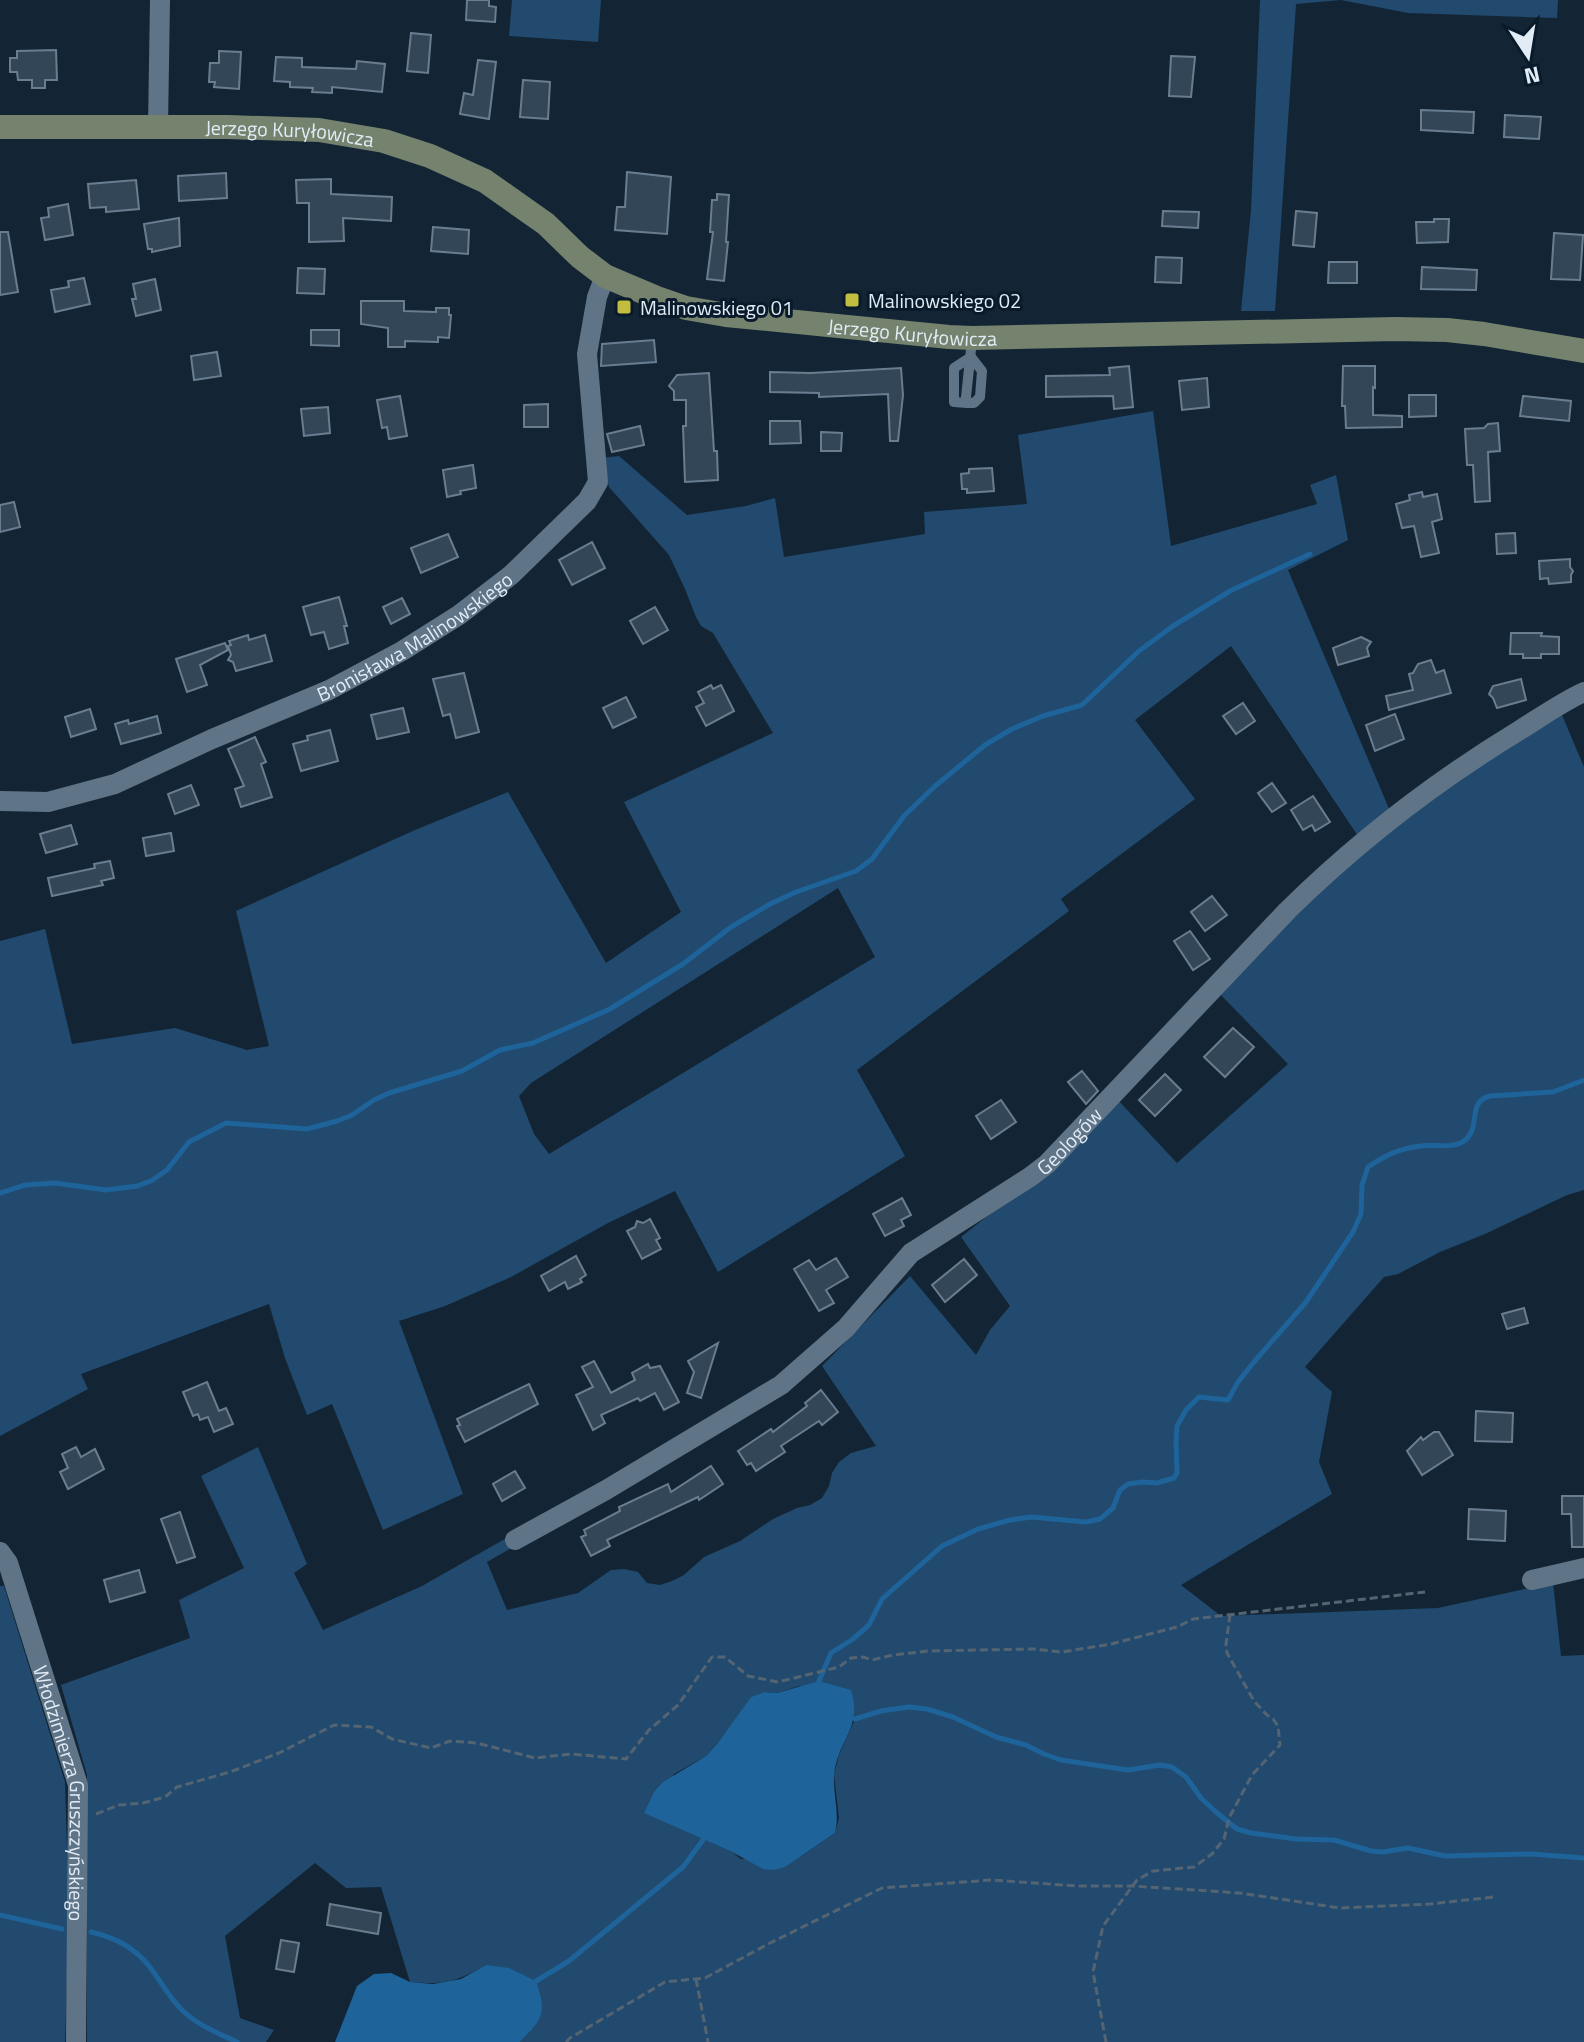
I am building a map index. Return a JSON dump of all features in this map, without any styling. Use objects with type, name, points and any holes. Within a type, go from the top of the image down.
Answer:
[{"type":"street","points":[[158,126],[160,0]]},
{"type":"street","name":"Jerzego Kuryłowicza","points":[[0,127],[158,126],[319,130],[384,141],[430,156],[485,181],[546,224],[605,276],[686,308],[726,315],[949,337],[971,348],[1330,329],[1408,329],[1484,334],[1584,351]]},
{"type":"street","name":"Bronisława Malinowskiego","points":[[0,801],[48,802],[115,784],[329,690],[402,651],[459,615],[511,575],[587,501],[598,482],[587,354],[597,297],[605,276]]},
{"type":"street","name":"Geologów","points":[[515,1540],[606,1490],[781,1385],[846,1328],[911,1253],[1047,1164],[1328,871],[1398,814],[1479,755],[1584,692]]},
{"type":"street","name":"Włodzimierza Gruszczyńskiego","points":[[0,1552],[8,1563],[78,1785],[76,2042]]},
{"type":"street","points":[[1532,1580],[1584,1568]]},
{"type":"lane","points":[[971,348],[982,371],[980,397],[974,403],[954,402],[954,368],[971,348]]},
{"type":"path","points":[[77,1822],[119,1805],[165,1797],[177,1787],[230,1772],[279,1753],[334,1725],[371,1727],[392,1739],[431,1748],[450,1741],[477,1743],[535,1758],[571,1754],[626,1759],[649,1730],[678,1705],[712,1657],[725,1657],[748,1676],[778,1682],[839,1667],[851,1658],[872,1660],[893,1655],[954,1650],[1033,1649],[1062,1652],[1122,1641],[1177,1627],[1193,1619],[1425,1592]]},
{"type":"path","points":[[1106,2042],[1093,1972],[1103,1926],[1137,1880],[1153,1871],[1194,1867],[1212,1854],[1224,1839],[1229,1818],[1252,1775],[1280,1745],[1278,1726],[1254,1701],[1227,1653],[1230,1615]]},
{"type":"path","points":[[566,2042],[665,1982],[705,1978],[882,1888],[991,1880],[1133,1886],[1240,1893],[1340,1908],[1430,1904],[1494,1897]]},
{"type":"path","points":[[696,1979],[708,2042]]},
{"type":"shaded area","points":[[512,0],[601,0],[598,42],[509,36]]},
{"type":"shaded area","points":[[1260,0],[1341,0],[1296,4],[1275,311],[1241,311],[1251,210]]},
{"type":"shaded area","points":[[1341,0],[1558,0],[1557,18],[1408,13]]},
{"type":"shaded area","points":[[1153,411],[1171,546],[1317,504],[1310,485],[1336,475],[1348,540],[1288,570],[1390,811],[1358,836],[1231,646],[1135,720],[1195,799],[1061,899],[1069,911],[857,1070],[905,1156],[718,1272],[675,1191],[608,1223],[511,1277],[445,1306],[399,1321],[463,1494],[383,1530],[332,1404],[307,1415],[269,1304],[81,1374],[88,1389],[0,1436],[0,941],[45,929],[72,1044],[175,1028],[247,1050],[269,1046],[236,911],[415,830],[508,792],[606,963],[681,912],[624,802],[773,733],[713,633],[701,626],[669,555],[609,487],[602,458],[619,456],[687,515],[775,498],[784,557],[925,534],[924,512],[1027,504],[1018,435]],"holes":[[[838,888],[875,957],[549,1154],[534,1134],[519,1096],[531,1083]]]},
{"type":"shaded area","points":[[1562,715],[1584,767],[1584,1190],[1440,1252],[1398,1274],[1384,1277],[1305,1367],[1332,1392],[1319,1462],[1332,1494],[1181,1585],[1221,1616],[1438,1608],[1553,1583],[1561,1656],[1584,1655],[1584,2042],[520,2042],[530,2032],[486,1965],[450,1981],[410,1982],[381,1887],[346,1888],[315,1863],[225,1936],[240,2018],[274,2030],[266,2042],[87,2042],[87,1775],[61,1685],[190,1638],[179,1600],[244,1568],[201,1476],[258,1447],[307,1564],[294,1573],[323,1630],[422,1586],[510,1536],[513,1547],[487,1562],[507,1610],[578,1593],[611,1570],[638,1572],[647,1583],[660,1585],[672,1581],[704,1557],[740,1541],[773,1519],[810,1505],[822,1498],[839,1462],[851,1453],[876,1446],[822,1366],[910,1276],[976,1355],[990,1330],[1010,1306],[961,1237],[1067,1153],[1117,1099],[1177,1163],[1288,1064],[1217,991],[1329,876],[1471,769]],"holes":[[[799,1686],[855,1719],[834,1774],[839,1818],[835,1833],[800,1857],[741,1859],[732,1852],[645,1813],[674,1774],[706,1756],[752,1697]]]},
{"type":"shaded area","points":[[0,1586],[4,1586],[65,1782],[69,1922],[65,2042],[0,2042]]},
{"type":"shaded area","points":[[819,1681],[851,1690],[854,1703],[852,1725],[834,1776],[835,1833],[785,1867],[763,1869],[644,1813],[654,1792],[663,1782],[706,1756],[751,1697]]},
{"type":"shaded area","points":[[486,1965],[509,1968],[536,1981],[541,2014],[520,2042],[335,2042],[357,1986],[374,1974],[391,1973],[410,1982],[433,1984],[461,1979]]},
{"type":"building","points":[[467,0],[489,0],[489,6],[496,7],[495,22],[466,20]]},
{"type":"building","points":[[411,33],[431,35],[428,73],[407,71]]},
{"type":"building","points":[[56,50],[57,80],[45,80],[45,88],[32,88],[32,80],[18,80],[17,72],[10,72],[10,58],[17,58],[17,51]]},
{"type":"building","points":[[219,51],[241,52],[239,89],[214,87],[215,82],[209,82],[210,63],[219,63]]},
{"type":"building","points":[[1171,56],[1195,57],[1191,97],[1169,96]]},
{"type":"building","points":[[276,57],[302,58],[302,67],[356,69],[357,61],[385,64],[382,92],[332,87],[332,93],[312,92],[313,88],[290,87],[290,82],[274,81]]},
{"type":"building","points":[[478,60],[496,62],[489,119],[460,114],[464,93],[473,95]]},
{"type":"building","points":[[523,80],[550,82],[548,119],[520,117]]},
{"type":"building","points":[[1421,110],[1474,112],[1473,133],[1421,130]]},
{"type":"building","points":[[1505,115],[1541,117],[1539,139],[1504,137]]},
{"type":"building","points":[[627,172],[671,177],[667,234],[615,230],[617,207],[625,207]]},
{"type":"building","points":[[226,173],[227,198],[179,201],[178,176]]},
{"type":"building","points":[[331,179],[331,194],[392,197],[391,221],[343,218],[344,241],[309,242],[309,203],[297,203],[296,180]]},
{"type":"building","points":[[136,180],[139,209],[106,212],[106,207],[90,208],[88,184]]},
{"type":"building","points":[[717,194],[729,195],[724,281],[707,279],[713,232],[710,232],[712,200],[717,200]]},
{"type":"building","points":[[68,204],[73,235],[45,240],[41,218],[49,217],[48,208]]},
{"type":"building","points":[[1163,211],[1199,212],[1198,228],[1162,226]]},
{"type":"building","points":[[1296,211],[1317,213],[1314,247],[1293,245]]},
{"type":"building","points":[[179,218],[180,246],[152,252],[148,249],[144,224]]},
{"type":"building","points":[[1434,219],[1449,219],[1448,242],[1417,243],[1416,222],[1434,222]]},
{"type":"building","points":[[433,227],[469,230],[468,254],[431,251]]},
{"type":"building","points":[[0,232],[8,232],[18,292],[0,295]]},
{"type":"building","points":[[1554,233],[1583,235],[1580,280],[1551,279]]},
{"type":"building","points":[[1156,257],[1182,258],[1181,283],[1155,282]]},
{"type":"building","points":[[1329,262],[1357,262],[1357,283],[1328,283]]},
{"type":"building","points":[[1422,267],[1477,270],[1476,290],[1421,289]]},
{"type":"building","points":[[298,268],[325,269],[324,294],[297,293]]},
{"type":"building","points":[[84,278],[90,304],[55,312],[51,290],[69,287],[68,281]]},
{"type":"building","points":[[155,279],[161,310],[136,316],[133,284]]},
{"type":"building","points":[[361,301],[404,301],[404,311],[436,312],[436,308],[449,308],[449,338],[438,337],[438,342],[405,341],[405,347],[388,347],[388,328],[361,324]]},
{"type":"building","points":[[311,330],[339,330],[339,346],[311,345]]},
{"type":"building","points":[[654,340],[656,362],[601,366],[602,344]]},
{"type":"building","points":[[217,352],[221,376],[194,380],[191,356]]},
{"type":"building","points":[[1129,366],[1133,407],[1114,409],[1113,396],[1046,397],[1046,376],[1110,375],[1109,368]]},
{"type":"building","points":[[1343,366],[1375,366],[1373,415],[1402,416],[1402,427],[1346,428],[1345,406],[1342,406]]},
{"type":"building","points":[[901,368],[903,395],[898,441],[890,441],[888,394],[819,397],[819,393],[770,392],[770,372]]},
{"type":"building","points":[[709,373],[718,480],[685,482],[683,426],[686,426],[686,400],[674,400],[674,391],[669,386],[677,375]]},
{"type":"building","points":[[1207,378],[1209,407],[1182,410],[1179,381]]},
{"type":"building","points":[[1409,395],[1436,395],[1436,416],[1409,417]]},
{"type":"building","points":[[400,396],[407,436],[389,439],[387,427],[382,428],[377,400]]},
{"type":"building","points":[[1523,396],[1571,401],[1569,421],[1520,416]]},
{"type":"building","points":[[548,404],[548,427],[524,427],[524,405]]},
{"type":"building","points":[[328,407],[330,433],[304,436],[301,409]]},
{"type":"building","points":[[770,421],[800,421],[801,443],[770,444]]},
{"type":"building","points":[[1498,423],[1500,451],[1488,452],[1490,501],[1475,502],[1473,465],[1467,465],[1465,429],[1484,428],[1488,424]]},
{"type":"building","points":[[640,426],[644,445],[612,452],[607,434]]},
{"type":"building","points":[[821,432],[842,433],[841,451],[821,451]]},
{"type":"building","points":[[473,465],[476,488],[447,497],[443,470]]},
{"type":"building","points":[[992,468],[994,491],[967,493],[967,489],[962,489],[961,474],[969,473],[969,469]]},
{"type":"building","points":[[1422,492],[1423,497],[1437,494],[1442,519],[1432,522],[1439,553],[1421,557],[1414,526],[1402,528],[1396,504],[1410,500],[1409,495]]},
{"type":"building","points":[[14,502],[20,527],[0,532],[0,505]]},
{"type":"building","points":[[1515,533],[1516,553],[1497,554],[1496,534]]},
{"type":"building","points":[[448,534],[458,557],[421,573],[411,548]]},
{"type":"building","points":[[592,542],[605,568],[572,585],[559,560]]},
{"type":"building","points":[[1570,559],[1573,571],[1571,582],[1549,584],[1548,578],[1540,579],[1539,561]]},
{"type":"building","points":[[339,597],[348,643],[329,649],[324,632],[311,635],[303,607]]},
{"type":"building","points":[[402,598],[410,614],[391,624],[383,607]]},
{"type":"building","points":[[655,607],[668,630],[643,644],[630,621]]},
{"type":"building","points":[[1511,633],[1542,633],[1541,636],[1559,637],[1559,654],[1523,658],[1523,654],[1510,654]]},
{"type":"building","points":[[248,635],[249,640],[265,635],[272,661],[236,671],[233,662],[228,660],[231,655],[229,641]]},
{"type":"building","points":[[1361,637],[1371,642],[1367,648],[1369,656],[1338,665],[1333,648]]},
{"type":"building","points":[[225,643],[228,650],[200,665],[207,685],[187,692],[176,659]]},
{"type":"building","points":[[1431,660],[1436,673],[1444,670],[1451,693],[1389,710],[1386,696],[1413,690],[1409,674],[1418,664]]},
{"type":"building","points":[[464,673],[479,732],[456,738],[450,714],[443,716],[433,679]]},
{"type":"building","points":[[1521,679],[1526,700],[1497,708],[1489,694],[1493,686]]},
{"type":"building","points":[[711,685],[713,689],[721,685],[734,711],[706,726],[696,707],[704,703],[698,692]]},
{"type":"building","points":[[626,697],[636,717],[613,728],[603,708]]},
{"type":"building","points":[[1243,703],[1255,721],[1236,734],[1223,716]]},
{"type":"building","points":[[403,708],[409,732],[377,739],[371,715]]},
{"type":"building","points":[[90,709],[96,729],[71,737],[65,717]]},
{"type":"building","points":[[1395,714],[1404,739],[1375,751],[1366,725]]},
{"type":"building","points":[[157,716],[161,733],[121,744],[115,724],[128,720],[129,724]]},
{"type":"building","points":[[330,730],[338,761],[301,771],[293,744],[308,740],[307,736]]},
{"type":"building","points":[[255,737],[266,762],[261,764],[272,797],[241,807],[235,789],[244,786],[228,749]]},
{"type":"building","points":[[1272,783],[1286,803],[1272,812],[1258,793]]},
{"type":"building","points":[[191,785],[199,805],[175,814],[168,794]]},
{"type":"building","points":[[1313,796],[1330,822],[1315,831],[1312,825],[1303,830],[1291,810]]},
{"type":"building","points":[[71,825],[77,844],[46,853],[40,834]]},
{"type":"building","points":[[171,833],[174,851],[146,856],[143,838]]},
{"type":"building","points":[[110,861],[114,878],[101,881],[103,885],[52,896],[48,878],[95,868],[94,864]]},
{"type":"building","points":[[1212,896],[1227,915],[1205,931],[1191,912]]},
{"type":"building","points":[[1190,931],[1210,959],[1193,970],[1174,941]]},
{"type":"building","points":[[1233,1028],[1254,1047],[1225,1077],[1204,1057]]},
{"type":"building","points":[[1082,1071],[1098,1091],[1086,1104],[1068,1082]]},
{"type":"building","points":[[1165,1074],[1181,1090],[1155,1116],[1139,1100]]},
{"type":"building","points":[[1001,1100],[1016,1122],[991,1139],[976,1116]]},
{"type":"building","points":[[902,1198],[911,1215],[901,1220],[904,1226],[885,1236],[873,1214]]},
{"type":"building","points":[[650,1219],[660,1238],[656,1240],[661,1249],[642,1259],[627,1231],[635,1227],[637,1221],[643,1223]]},
{"type":"building","points":[[576,1256],[586,1275],[580,1279],[582,1282],[568,1289],[565,1282],[549,1291],[541,1276]]},
{"type":"building","points":[[836,1258],[848,1277],[826,1290],[834,1303],[819,1311],[794,1269],[809,1260],[816,1270]]},
{"type":"building","points":[[964,1259],[977,1275],[945,1302],[932,1285]]},
{"type":"building","points":[[1524,1308],[1528,1323],[1507,1329],[1502,1314]]},
{"type":"building","points":[[718,1343],[701,1398],[687,1393],[694,1372],[688,1361]]},
{"type":"building","points":[[594,1361],[611,1393],[635,1380],[632,1373],[648,1364],[650,1368],[660,1366],[679,1402],[664,1410],[655,1393],[640,1401],[638,1398],[601,1415],[605,1423],[593,1430],[576,1395],[593,1387],[582,1367]]},
{"type":"building","points":[[207,1382],[219,1411],[226,1408],[233,1424],[214,1432],[208,1417],[200,1420],[198,1414],[193,1416],[183,1392]]},
{"type":"building","points":[[529,1384],[538,1404],[465,1442],[457,1419]]},
{"type":"building","points":[[821,1390],[838,1412],[822,1425],[819,1421],[781,1446],[785,1452],[756,1471],[751,1463],[747,1465],[738,1451],[771,1429],[773,1432],[807,1406],[805,1403]]},
{"type":"building","points":[[1476,1411],[1513,1413],[1512,1442],[1475,1441]]},
{"type":"building","points":[[1439,1432],[1453,1455],[1422,1475],[1407,1451],[1421,1437],[1423,1440]]},
{"type":"building","points":[[76,1447],[81,1457],[95,1449],[104,1469],[68,1489],[60,1472],[68,1468],[62,1454]]},
{"type":"building","points":[[711,1466],[723,1484],[699,1500],[698,1497],[607,1540],[610,1546],[591,1556],[581,1537],[586,1535],[584,1530],[620,1511],[619,1507],[668,1484],[671,1492]]},
{"type":"building","points":[[515,1471],[525,1488],[502,1501],[493,1484]]},
{"type":"building","points":[[1562,1496],[1584,1496],[1584,1547],[1572,1547],[1571,1514],[1562,1514]]},
{"type":"building","points":[[1469,1509],[1506,1511],[1505,1541],[1468,1539]]},
{"type":"building","points":[[180,1512],[195,1557],[177,1563],[161,1519]]},
{"type":"building","points":[[139,1570],[145,1592],[110,1602],[104,1580]]},
{"type":"building","points":[[330,1904],[381,1913],[378,1934],[327,1925]]},
{"type":"building","points":[[281,1940],[299,1943],[294,1972],[276,1969]]},
{"type":"waterway","points":[[0,1193],[25,1185],[55,1183],[106,1190],[137,1186],[167,1170],[189,1142],[226,1123],[307,1129],[337,1121],[389,1093],[462,1071],[500,1050],[533,1043],[610,1009],[683,964],[731,927],[770,904],[856,871],[872,859],[904,816],[985,745],[1043,716],[1082,705],[1139,651],[1173,626],[1230,591],[1310,554]]},
{"type":"waterway","points":[[819,1681],[831,1653],[869,1625],[882,1599],[942,1546],[978,1529],[1010,1520],[1031,1517],[1086,1522],[1100,1519],[1113,1508],[1120,1490],[1128,1484],[1157,1483],[1174,1478],[1177,1473],[1177,1426],[1186,1410],[1199,1397],[1228,1400],[1238,1382],[1306,1302],[1353,1232],[1361,1214],[1362,1185],[1368,1167],[1405,1149],[1454,1145],[1464,1141],[1472,1129],[1478,1104],[1490,1096],[1553,1092],[1584,1080]]},
{"type":"waterway","points":[[855,1719],[909,1707],[927,1709],[1061,1760],[1128,1770],[1160,1765],[1172,1767],[1186,1777],[1217,1813],[1237,1829],[1251,1833],[1334,1840],[1383,1852],[1408,1848],[1445,1856],[1531,1854],[1584,1858]]},
{"type":"waterway","points":[[536,1981],[569,1961],[683,1867],[703,1840]]},
{"type":"waterway","points":[[0,1915],[62,1929]]},
{"type":"waterway","points":[[91,1932],[130,1949],[149,1966],[183,2011],[202,2025],[237,2042]]},
{"type":"place","name":"Malinowskiego 02","points":[[852,300]]},
{"type":"place","name":"Malinowskiego 01","points":[[624,307]]}]
